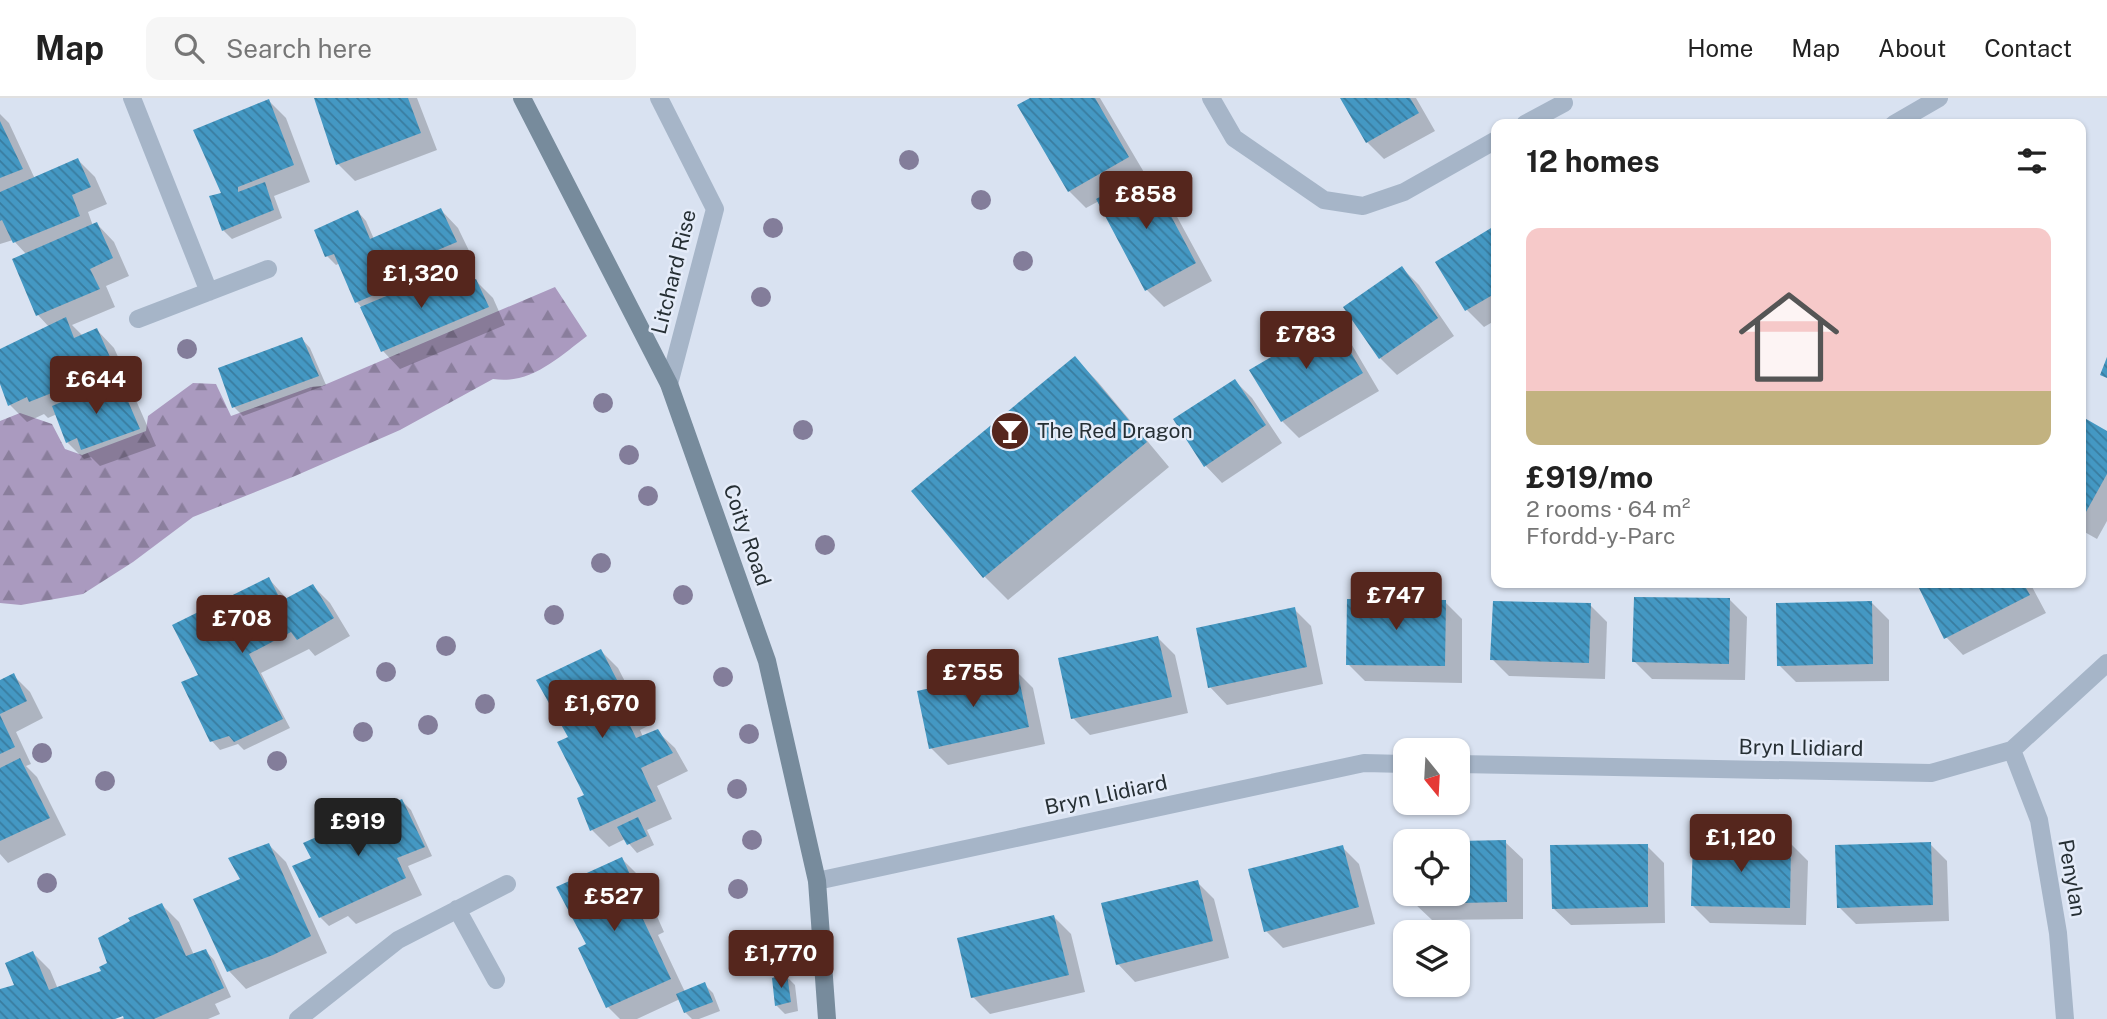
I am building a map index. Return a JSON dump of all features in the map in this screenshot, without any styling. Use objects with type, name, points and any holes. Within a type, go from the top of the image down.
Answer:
[{"type":"main road","name":"Coity Road","points":[[522,98],[669,384],[767,662],[817,881],[827,1019]]},
{"type":"street","points":[[132,98],[209,292]]},
{"type":"street","name":"Litchard Rise","points":[[659,98],[715,209],[669,384]]},
{"type":"street","points":[[1211,98],[1234,138],[1324,201],[1363,206],[1394,196],[1491,143]]},
{"type":"street","points":[[1903,119],[1939,98]]},
{"type":"street","points":[[1534,119],[1564,103]]},
{"type":"street","points":[[138,319],[268,269]]},
{"type":"street","name":"Bryn Llidiard","points":[[1470,765],[1931,773],[2012,750],[2107,663]]},
{"type":"street","name":"Penylan","points":[[2012,750],[2039,820],[2058,933],[2065,1019]]},
{"type":"street","name":"Bryn Llidiard","points":[[817,881],[1364,763],[1393,764]]},
{"type":"street","points":[[298,1019],[398,940],[507,884]]},
{"type":"street","points":[[457,909],[496,980]]},
{"type":"green space","points":[[555,287],[587,336],[544,368],[520,378],[493,379],[400,430],[193,517],[133,562],[83,594],[21,605],[0,603],[0,421],[20,413],[52,424],[65,449],[82,455],[146,431],[148,416],[193,383],[216,384],[231,416],[311,387],[322,386]]},
{"type":"building","points":[[314,98],[408,98],[421,133],[336,165]]},
{"type":"building","points":[[1030,98],[1095,98],[1129,157],[1068,192],[1017,105]]},
{"type":"building","points":[[1340,98],[1410,98],[1419,113],[1366,143]]},
{"type":"building","points":[[269,99],[294,165],[238,187],[238,192],[265,182],[274,210],[222,231],[209,196],[221,193],[193,130]]},
{"type":"building","points":[[0,121],[23,169],[0,178]]},
{"type":"building","points":[[78,158],[91,187],[72,195],[80,216],[13,243],[2,220],[0,221],[0,192]]},
{"type":"building","points":[[1147,171],[1196,263],[1145,291],[1096,199]]},
{"type":"building","points":[[441,208],[457,242],[433,252],[440,267],[355,303],[334,254],[325,257],[314,230],[358,210],[370,239]]},
{"type":"building","points":[[97,222],[113,258],[90,269],[100,289],[36,316],[12,259]]},
{"type":"building","points":[[1491,228],[1491,296],[1465,311],[1435,262]]},
{"type":"building","points":[[1402,266],[1438,318],[1379,359],[1343,307]]},
{"type":"building","points":[[444,272],[451,288],[476,279],[489,307],[381,352],[360,307]]},
{"type":"building","points":[[66,317],[74,338],[97,328],[115,368],[29,402],[27,397],[8,406],[0,384],[0,349]]},
{"type":"building","points":[[1332,321],[1363,373],[1281,422],[1249,370]]},
{"type":"building","points":[[302,337],[319,376],[232,408],[218,368]]},
{"type":"building","points":[[1075,356],[1147,442],[983,578],[911,491]]},
{"type":"building","points":[[2107,357],[2107,378],[2100,375]]},
{"type":"building","points":[[118,378],[140,429],[81,450],[77,438],[66,443],[52,406]]},
{"type":"building","points":[[1235,379],[1266,425],[1204,467],[1173,419]]},
{"type":"building","points":[[2086,419],[2107,431],[2107,474],[2086,512]]},
{"type":"building","points":[[269,577],[281,601],[313,584],[334,618],[297,640],[291,632],[249,654],[283,719],[234,742],[229,736],[210,742],[181,682],[198,675],[172,625]]},
{"type":"building","points":[[1919,588],[2026,588],[2030,595],[1944,639]]},
{"type":"building","points":[[1634,597],[1730,598],[1729,664],[1632,662]]},
{"type":"building","points":[[1347,599],[1446,600],[1445,666],[1346,665]]},
{"type":"building","points":[[1493,601],[1591,603],[1589,663],[1490,660]]},
{"type":"building","points":[[1872,601],[1873,664],[1777,666],[1776,603]]},
{"type":"building","points":[[1295,607],[1307,667],[1208,688],[1196,628]]},
{"type":"building","points":[[1158,636],[1172,697],[1071,719],[1058,658]]},
{"type":"building","points":[[601,649],[632,709],[624,713],[636,738],[658,729],[673,753],[641,768],[656,801],[590,831],[577,798],[584,795],[557,742],[568,737],[536,680]]},
{"type":"building","points":[[1017,669],[1029,727],[929,749],[917,691]]},
{"type":"building","points":[[14,673],[27,701],[0,714],[0,680]]},
{"type":"building","points":[[0,715],[15,747],[0,754]]},
{"type":"building","points":[[20,758],[50,818],[0,841],[0,768]]},
{"type":"building","points":[[402,799],[425,847],[397,858],[406,878],[319,918],[292,866],[311,858],[303,843]]},
{"type":"building","points":[[638,817],[647,836],[627,845],[617,827]]},
{"type":"building","points":[[1693,839],[1791,842],[1790,908],[1691,906]]},
{"type":"building","points":[[1506,840],[1507,902],[1470,903],[1470,841]]},
{"type":"building","points":[[1931,842],[1933,905],[1837,908],[1835,845]]},
{"type":"building","points":[[269,843],[311,936],[273,955],[227,972],[193,899],[240,879],[228,858]]},
{"type":"building","points":[[1648,844],[1648,907],[1552,909],[1550,845]]},
{"type":"building","points":[[1343,845],[1359,907],[1264,932],[1248,869]]},
{"type":"building","points":[[622,857],[648,914],[642,917],[671,979],[606,1008],[578,948],[586,944],[556,887]]},
{"type":"building","points":[[1198,880],[1213,941],[1116,965],[1101,903]]},
{"type":"building","points":[[162,903],[186,956],[206,949],[224,988],[154,1019],[124,1019],[123,1016],[115,1019],[0,1019],[0,989],[14,985],[5,963],[33,951],[49,990],[101,971],[99,967],[107,963],[98,938],[130,921],[128,918]]},
{"type":"building","points":[[1054,915],[1069,975],[971,998],[957,938]]},
{"type":"building","points":[[787,974],[791,1002],[775,1006],[772,978]]},
{"type":"building","points":[[705,982],[713,1002],[684,1013],[676,994]]},
{"type":"place","name":"The Red Dragon","points":[[1010,431]]}]
